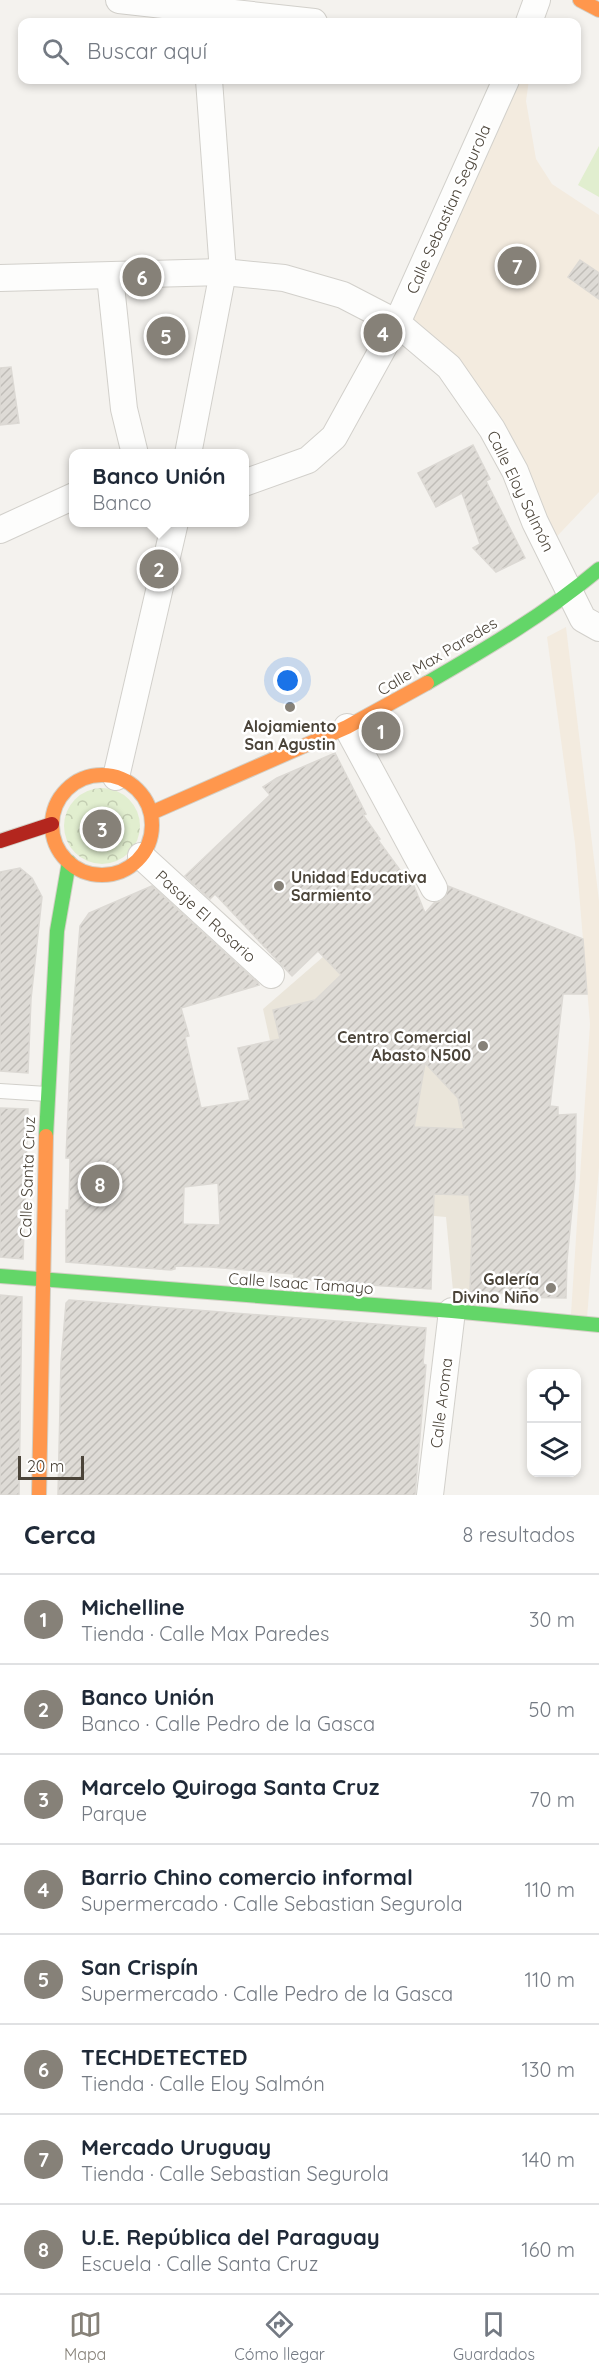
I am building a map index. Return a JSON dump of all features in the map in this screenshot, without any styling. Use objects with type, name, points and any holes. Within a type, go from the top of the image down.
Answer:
[{"type":"main road","points":[[580,0],[599,10]]},
{"type":"main road","name":"Calle Max Paredes","points":[[151,813],[347,727],[460,664],[571,593],[599,569]]},
{"type":"main road","points":[[90,776],[116,777],[132,784],[144,797],[151,813],[152,828],[149,843],[141,856],[126,869],[106,875],[86,873],[69,862],[59,852],[54,838],[52,824],[59,799],[78,781],[90,776]]},
{"type":"main road","points":[[0,841],[52,824]]},
{"type":"main road","name":"Calle Santa Cruz","points":[[39,1495],[40,1280],[47,1094],[59,904],[69,862]]},
{"type":"main road","name":"Calle Isaac Tamayo","points":[[0,1276],[452,1311],[599,1325]]},
{"type":"street","points":[[119,0],[274,18]]},
{"type":"street","points":[[530,18],[537,0]]},
{"type":"street","points":[[189,449],[223,272],[209,84]]},
{"type":"street","name":"Calle Sebastian Segurola","points":[[249,481],[308,460],[334,437],[397,323],[504,84]]},
{"type":"street","name":"Calle Eloy Salmón","points":[[0,278],[223,272],[284,278],[343,295],[397,323],[449,367],[492,429],[514,471],[535,522],[584,619],[599,628]]},
{"type":"street","points":[[110,276],[124,409],[134,449]]},
{"type":"street","points":[[0,530],[69,498]]},
{"type":"street","points":[[116,777],[174,527]]},
{"type":"street","points":[[347,727],[434,888]]},
{"type":"street","name":"Pasaje El Rosario","points":[[141,856],[271,975]]},
{"type":"street","name":"Calle Aroma","points":[[430,1495],[452,1311]]},
{"type":"lane","points":[[0,1091],[47,1094]]},
{"type":"shaded area","points":[[511,84],[528,84],[526,101],[536,159],[552,184],[599,215],[599,492],[544,550],[525,498],[421,341],[413,317]]},
{"type":"shaded area","points":[[566,627],[599,901],[599,1167],[587,1318],[571,1314],[590,1024],[575,843],[547,637]]},
{"type":"shaded area","points":[[323,957],[458,1098],[479,1205],[480,1306],[454,1301],[446,1217],[388,1212],[284,1104],[263,1009]]},
{"type":"green space","points":[[599,146],[599,197],[578,185]]},
{"type":"green space","points":[[102,788],[116,791],[129,799],[137,812],[140,826],[137,840],[129,853],[116,861],[102,864],[88,861],[75,853],[67,840],[64,826],[67,812],[75,799],[88,791]]},
{"type":"building","points":[[580,260],[599,273],[599,299],[568,277]]},
{"type":"building","points":[[11,367],[19,423],[0,425],[0,368]]},
{"type":"building","points":[[473,445],[490,479],[486,481],[525,558],[496,572],[473,548],[480,544],[462,493],[436,507],[418,473]]},
{"type":"building","points":[[335,753],[366,814],[363,815],[408,881],[411,879],[425,913],[434,903],[446,896],[448,886],[583,939],[587,994],[563,994],[550,1106],[558,1107],[558,1115],[576,1114],[575,1178],[567,1260],[566,1298],[507,1297],[506,1293],[470,1292],[472,1231],[469,1195],[434,1194],[431,1289],[322,1282],[294,1277],[294,1274],[210,1267],[175,1266],[175,1269],[171,1270],[66,1262],[66,1210],[69,1210],[70,1158],[66,1158],[71,1041],[80,926],[89,913],[152,886],[258,983],[259,985],[181,1008],[189,1036],[185,1037],[201,1108],[250,1100],[238,1048],[280,1039],[273,1010],[315,1000],[341,975],[318,951],[292,976],[215,894],[210,899],[185,876],[270,795],[263,787],[277,778]],"holes":[[[425,1063],[458,1098],[464,1129],[414,1127]],[[218,1183],[220,1225],[183,1224],[184,1187]]]},
{"type":"building","points":[[20,868],[32,878],[42,897],[31,999],[28,1073],[0,1071],[0,872]]},
{"type":"building","points":[[0,1108],[28,1109],[23,1259],[0,1257]]},
{"type":"building","points":[[0,1295],[22,1297],[19,1495],[0,1495]]},
{"type":"building","points":[[69,1300],[426,1328],[423,1364],[426,1365],[415,1495],[58,1495],[61,1362],[66,1303]]},
{"type":"traffic: fast","points":[[427,683],[494,644],[599,569]]},
{"type":"traffic: fast","points":[[46,1136],[57,931],[69,862]]},
{"type":"traffic: fast","points":[[0,1276],[452,1311],[599,1325]]},
{"type":"traffic: slow","points":[[580,0],[599,10]]},
{"type":"traffic: slow","points":[[151,813],[347,727],[427,683]]},
{"type":"traffic: slow","points":[[102,775],[121,779],[137,790],[148,806],[152,825],[148,844],[137,860],[121,871],[102,875],[83,871],[67,860],[56,844],[52,825],[56,806],[67,790],[83,779],[102,775]]},
{"type":"traffic: slow","points":[[39,1495],[46,1136]]},
{"type":"traffic: jam","points":[[0,841],[52,824]]},
{"type":"place","name":"Mercado Uruguay","points":[[517,266]]},
{"type":"place","name":"TECHDETECTED","points":[[142,277]]},
{"type":"place","name":"Barrio Chino comercio informal","points":[[383,333]]},
{"type":"place","name":"San Crispín","points":[[166,336]]},
{"type":"place","name":"Banco Unión","points":[[159,569]]},
{"type":"place","name":"Alojamiento San Agustin","points":[[290,707]]},
{"type":"place","name":"Michelline","points":[[381,731]]},
{"type":"place","name":"Marcelo Quiroga Santa Cruz","points":[[102,829]]},
{"type":"place","name":"Unidad Educativa Sarmiento","points":[[279,886]]},
{"type":"place","name":"Centro Comercial Abasto N500","points":[[483,1046]]},
{"type":"place","name":"U.E. República del Paraguay","points":[[100,1184]]},
{"type":"place","name":"Galería Divino Niño","points":[[551,1288]]}]
